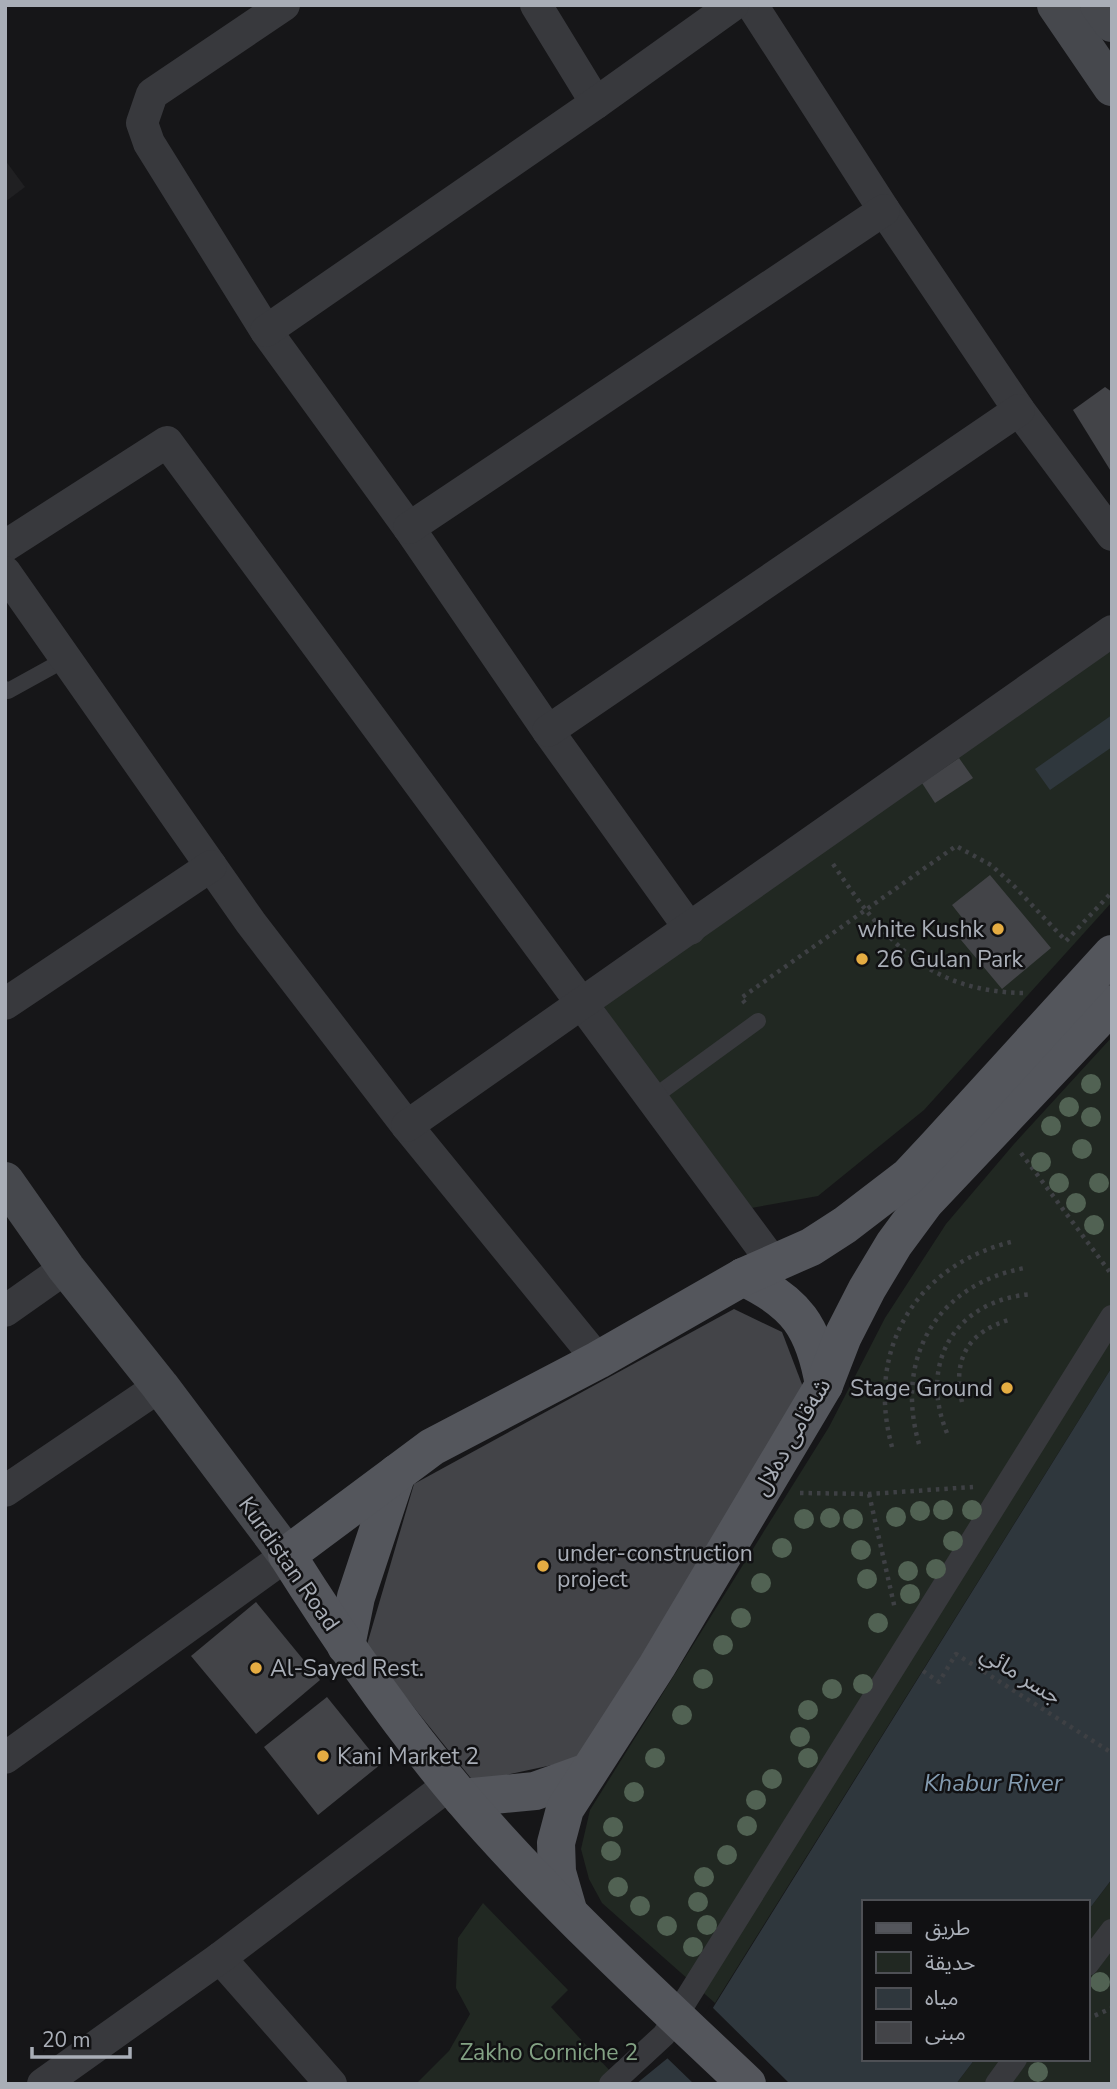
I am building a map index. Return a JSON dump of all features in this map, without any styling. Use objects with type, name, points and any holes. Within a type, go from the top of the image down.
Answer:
[{"type":"main road","points":[[1055,5],[1112,87]]},
{"type":"main road","points":[[1099,5],[1112,23]]},
{"type":"main road","name":"شەقامی دەلال","points":[[579,1923],[557,1872],[556,1843],[565,1809],[657,1667],[824,1384],[843,1336],[894,1244],[925,1202],[1095,998],[1112,954]]},
{"type":"main road","name":"شەقامی دەلال","points":[[287,1555],[432,1447],[598,1360],[758,1270],[811,1247],[845,1225],[909,1175],[1095,998]]},
{"type":"main road","name":"Kurdistan Road","points":[[5,1181],[66,1268],[160,1386],[287,1555],[346,1646],[399,1720],[456,1791],[579,1923],[747,2084]]},
{"type":"main road","points":[[758,1270],[776,1295],[791,1307],[808,1330],[819,1356],[824,1384]]},
{"type":"main road","points":[[346,1646],[356,1597],[397,1473]]},
{"type":"main road","points":[[456,1791],[535,1791],[588,1772]]},
{"type":"street","points":[[284,5],[152,94],[142,123],[149,144],[267,331],[409,528],[548,731],[690,929]]},
{"type":"street","points":[[536,5],[596,103]]},
{"type":"street","points":[[267,331],[733,5]]},
{"type":"street","points":[[752,5],[884,210],[1019,410],[1112,535]]},
{"type":"street","points":[[409,528],[884,210]]},
{"type":"street","points":[[548,731],[1019,410]]},
{"type":"street","points":[[5,546],[167,442],[651,1099],[758,1270]]},
{"type":"street","points":[[9,585],[66,659],[251,923],[407,1126],[598,1360]]},
{"type":"street","points":[[407,1126],[1112,631]]},
{"type":"street","points":[[5,1004],[211,866]]},
{"type":"street","points":[[5,1311],[66,1268]]},
{"type":"street","points":[[611,2084],[664,2035],[1112,1317]]},
{"type":"street","points":[[5,1491],[160,1386]]},
{"type":"street","points":[[5,1758],[287,1555]]},
{"type":"street","points":[[43,2084],[456,1791]]},
{"type":"street","points":[[1089,1961],[1112,1931]]},
{"type":"street","points":[[220,1958],[331,2084]]},
{"type":"street","points":[[997,2084],[1014,2061]]},
{"type":"lane","points":[[5,689],[9,691],[66,659]]},
{"type":"lane","points":[[651,1099],[758,1021]]},
{"type":"path","points":[[817,840],[864,910],[890,939],[922,965],[961,984],[999,993],[1095,998]]},
{"type":"path","points":[[758,1021],[741,998],[956,846],[991,865],[1066,941],[1112,892]]},
{"type":"path","points":[[1014,1143],[1112,1276]]},
{"type":"path","points":[[892,1447],[887,1428],[884,1389],[890,1351],[906,1315],[930,1285],[961,1261],[987,1249],[1015,1241]]},
{"type":"path","points":[[919,1444],[913,1425],[911,1385],[917,1357],[929,1330],[954,1299],[970,1287],[1006,1271],[1025,1268]]},
{"type":"path","points":[[947,1433],[936,1396],[941,1357],[950,1339],[961,1324],[976,1311],[1012,1296],[1032,1294]]},
{"type":"path","points":[[962,1402],[958,1385],[959,1366],[966,1348],[979,1334],[1012,1319]]},
{"type":"path","points":[[767,1481],[787,1493],[869,1494],[1007,1485]]},
{"type":"path","points":[[869,1494],[895,1612],[920,1626]]},
{"type":"path","name":"جسر مائي","points":[[922,1670],[939,1682],[956,1654],[1112,1753]]},
{"type":"path","points":[[1089,2018],[1112,2008]]},
{"type":"shaded area","points":[[5,160],[25,187],[5,202]]},
{"type":"green space","name":"26 Gulan Park","points":[[1112,638],[1112,902],[924,1110],[818,1196],[746,1209],[602,1004]]},
{"type":"green space","points":[[1112,1037],[1112,1367],[715,2003],[602,1903],[589,1879],[581,1849],[590,1810],[829,1427],[885,1318],[946,1224],[1014,1144]]},
{"type":"green space","points":[[1112,1879],[1112,2084],[956,2084],[973,2061],[1089,2061],[1089,1909]]},
{"type":"green space","name":"Zakho Corniche 2","points":[[483,1903],[568,1990],[551,2007],[622,2084],[416,2084],[449,2051],[470,2014],[456,1988],[458,1938]]},
{"type":"water","points":[[1112,715],[1112,747],[1050,790],[1035,769]]},
{"type":"water","name":"Khabur River","points":[[1112,1367],[1112,1879],[1089,1909],[1089,1900],[862,1900],[862,2061],[973,2061],[956,2084],[636,2084],[696,2035]]},
{"type":"pier","points":[[710,2005],[790,2084],[694,2084],[665,2056],[693,2033]]},
{"type":"building","points":[[1105,387],[1112,392],[1112,473],[1073,410]]},
{"type":"building","points":[[959,758],[973,778],[935,803],[922,783]]},
{"type":"building","name":"white Kushk","points":[[990,875],[1051,948],[1002,989],[956,934],[967,924],[952,905]]},
{"type":"building","name":"under-construction project","points":[[734,1309],[782,1332],[803,1387],[580,1759],[474,1782],[366,1648],[414,1484]]},
{"type":"building","name":"Al-Sayed Rest.","points":[[256,1602],[320,1680],[256,1734],[191,1656]]},
{"type":"building","name":"Kani Market 2","points":[[327,1697],[381,1764],[318,1815],[264,1747]]},
{"type":"place","name":"white Kushk","points":[[998,929]]},
{"type":"place","name":"26 Gulan Park","points":[[862,959]]},
{"type":"place","name":"Stage Ground","points":[[1007,1388]]},
{"type":"place","name":"under-construction project","points":[[543,1566]]},
{"type":"place","name":"Al-Sayed Rest.","points":[[256,1668]]},
{"type":"place","name":"Kani Market 2","points":[[323,1756]]}]
